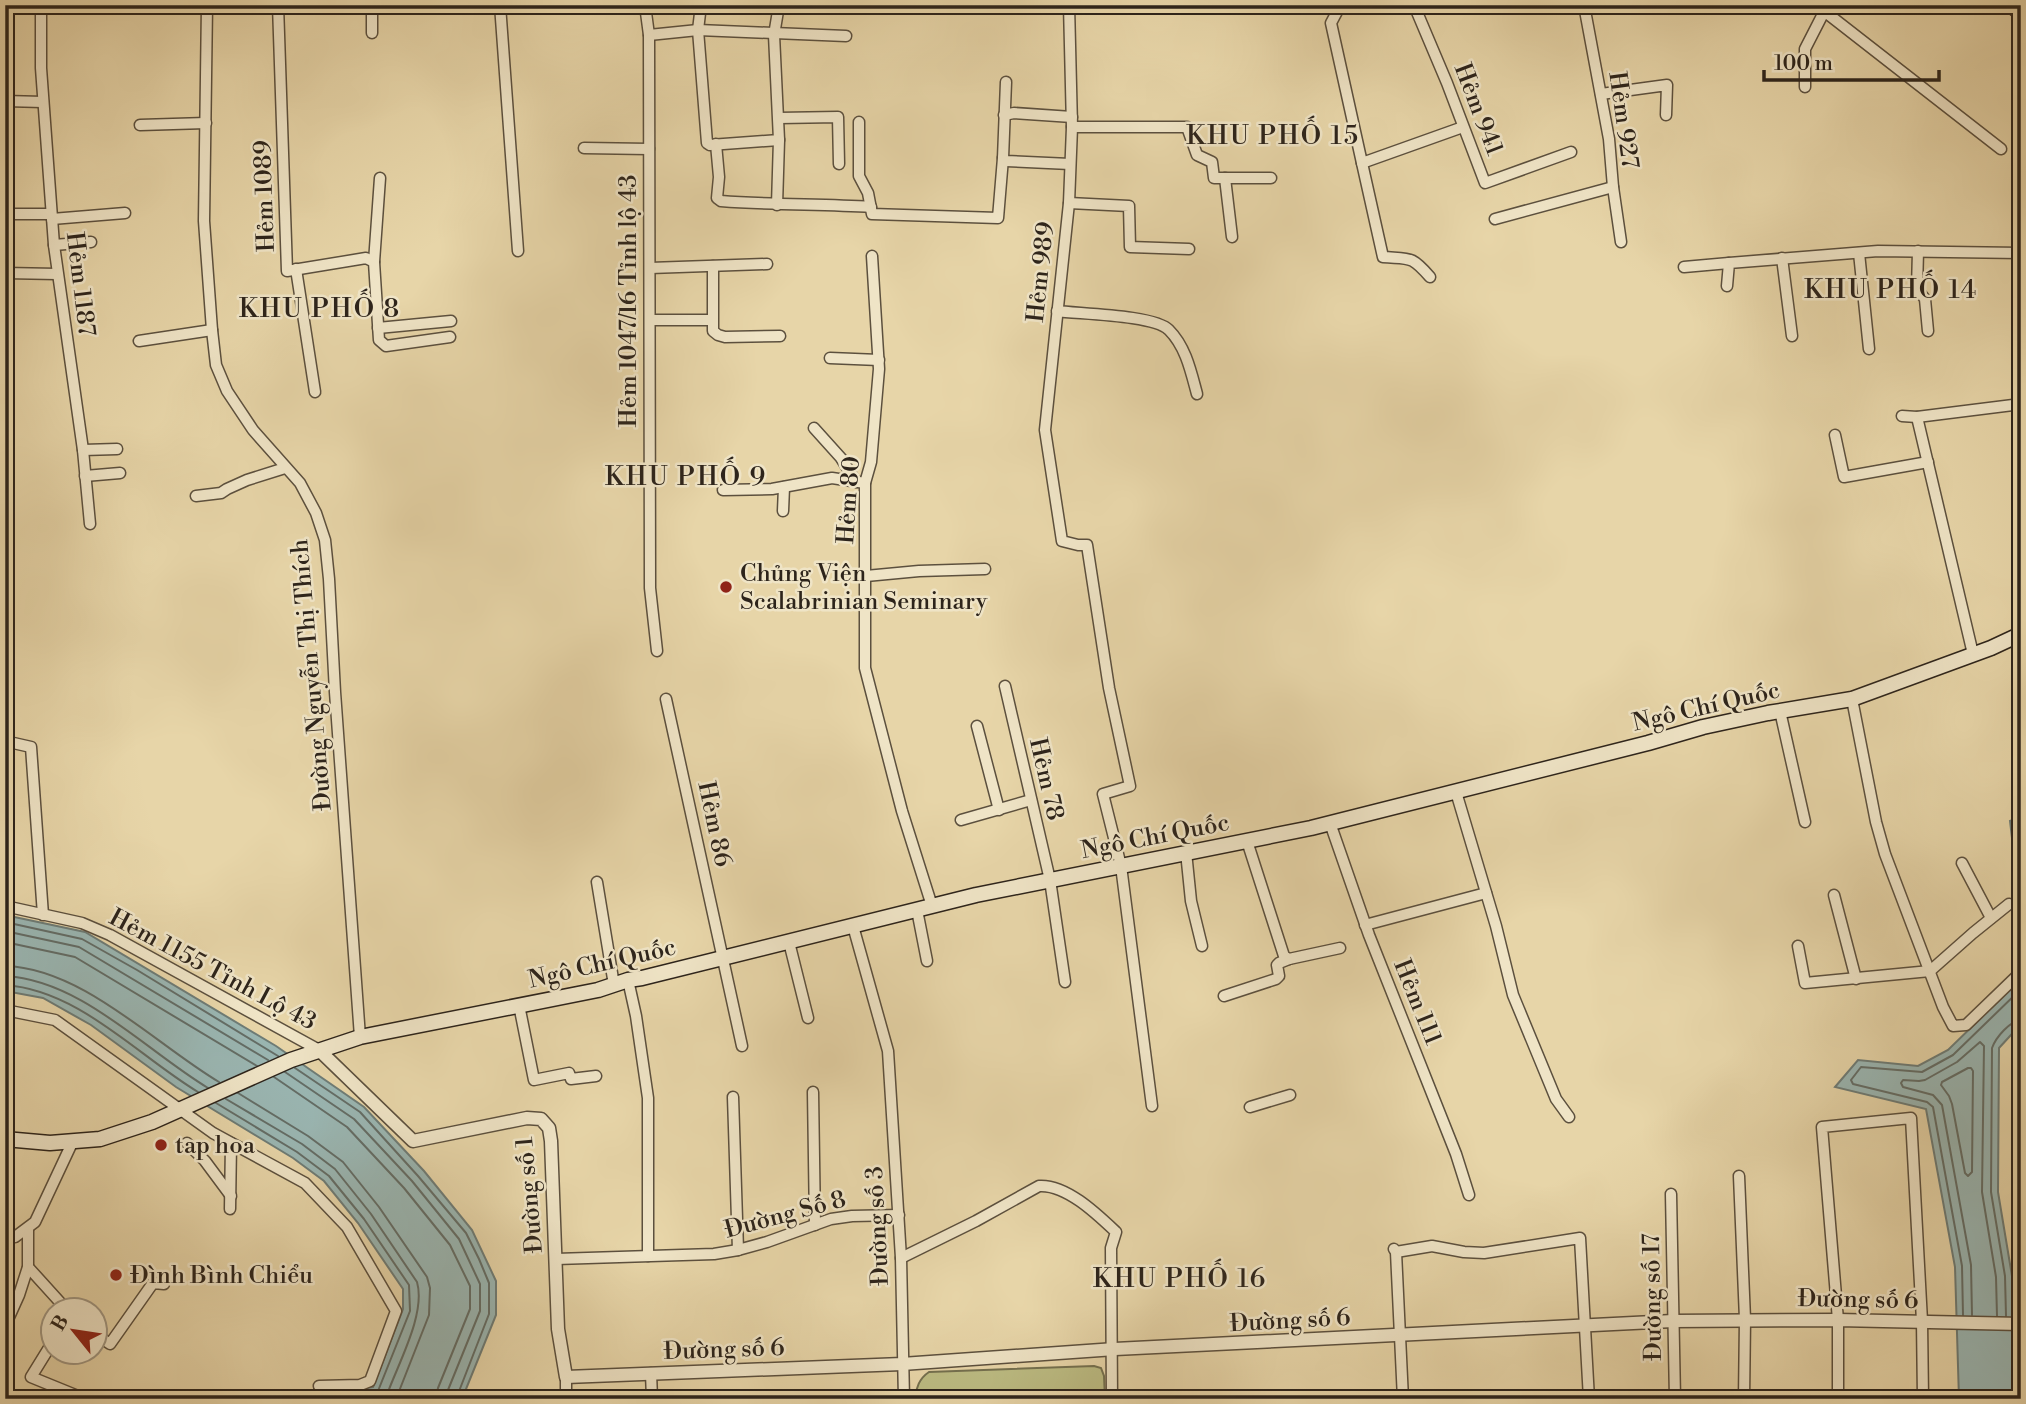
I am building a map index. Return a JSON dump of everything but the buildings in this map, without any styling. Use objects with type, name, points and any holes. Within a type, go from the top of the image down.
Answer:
[{"type":"main road","points":[[2010,5],[2021,13]]},
{"type":"main road","name":"Ngô Chí Quốc","points":[[5,1139],[50,1143],[100,1139],[186,1108],[291,1060],[360,1037],[621,983],[932,906],[1330,823],[1703,727],[1852,699],[2021,634]]},
{"type":"street","name":"Hẻm 1187","points":[[41,5],[41,68],[54,245],[83,450],[90,524]]},
{"type":"street","name":"Đường Nguyễn Thị Thích","points":[[207,5],[204,221],[216,365],[227,391],[253,430],[300,483],[316,513],[325,540],[360,1037]]},
{"type":"street","name":"Hẻm 1089","points":[[278,5],[287,271],[366,258],[374,262]]},
{"type":"street","points":[[372,5],[372,33]]},
{"type":"street","points":[[499,5],[518,251]]},
{"type":"street","name":"Hẻm 1047/16 Tỉnh lộ 43","points":[[645,5],[649,35],[650,588],[657,651]]},
{"type":"street","points":[[701,5],[698,30],[707,143],[710,145],[779,140]]},
{"type":"street","points":[[777,205],[779,118],[774,35],[779,5]]},
{"type":"street","name":"Hẻm 989","points":[[1069,5],[1072,122],[1069,203],[1045,430],[1062,541],[1087,545],[1109,688],[1130,786],[1103,794],[1121,866]]},
{"type":"street","points":[[1345,5],[1339,8],[1331,23],[1383,257],[1405,256],[1422,267],[1430,277]]},
{"type":"street","name":"Hẻm 941","points":[[1414,5],[1485,183],[1571,152]]},
{"type":"street","name":"Hẻm 927","points":[[1584,5],[1609,139],[1621,242]]},
{"type":"street","points":[[1805,87],[1805,48],[1826,8],[2001,149]]},
{"type":"street","points":[[649,35],[698,30],[846,36]]},
{"type":"street","points":[[859,122],[859,176],[868,193],[872,214],[998,218],[1006,82]]},
{"type":"street","points":[[1601,94],[1667,85],[1666,115]]},
{"type":"street","points":[[5,101],[43,102]]},
{"type":"street","points":[[1004,115],[1014,113],[1072,122],[1187,127],[1197,155],[1212,162],[1214,178],[1270,178]]},
{"type":"street","points":[[779,118],[838,117],[839,164]]},
{"type":"street","points":[[139,125],[206,123]]},
{"type":"street","points":[[1362,163],[1463,127]]},
{"type":"street","points":[[716,144],[719,200],[723,202],[871,207]]},
{"type":"street","points":[[584,148],[649,149]]},
{"type":"street","points":[[1003,158],[1006,161],[1070,164]]},
{"type":"street","points":[[380,178],[374,262],[379,340],[386,346],[450,337]]},
{"type":"street","points":[[1225,178],[1233,237]]},
{"type":"street","points":[[1495,219],[1613,187]]},
{"type":"street","points":[[1069,203],[1129,206],[1130,247],[1189,249]]},
{"type":"street","points":[[5,214],[125,214]]},
{"type":"street","points":[[54,245],[91,242]]},
{"type":"street","points":[[1684,267],[1878,250],[2021,253]]},
{"type":"street","points":[[1918,251],[1917,289],[1925,299],[1928,331]]},
{"type":"street","points":[[1860,253],[1869,349]]},
{"type":"street","name":"Hẻm 80","points":[[872,256],[878,360],[871,462],[861,483],[866,576],[865,668],[902,811],[932,906]]},
{"type":"street","points":[[1782,258],[1791,336]]},
{"type":"street","points":[[1727,286],[1729,263]]},
{"type":"street","points":[[650,268],[767,264]]},
{"type":"street","points":[[713,266],[713,331],[718,335],[736,337],[780,336]]},
{"type":"street","points":[[296,269],[315,391]]},
{"type":"street","points":[[5,273],[57,274]]},
{"type":"street","points":[[1057,312],[1150,320],[1168,328],[1185,353],[1198,394]]},
{"type":"street","points":[[650,320],[712,320]]},
{"type":"street","points":[[378,328],[451,321]]},
{"type":"street","points":[[139,341],[212,330]]},
{"type":"street","points":[[830,358],[878,360]]},
{"type":"street","points":[[1902,416],[1917,417],[2021,404]]},
{"type":"street","points":[[1917,417],[1973,654]]},
{"type":"street","points":[[814,428],[861,483]]},
{"type":"street","points":[[1835,435],[1844,477],[1928,462]]},
{"type":"street","points":[[83,450],[117,449]]},
{"type":"street","points":[[196,496],[221,493],[247,480],[285,468]]},
{"type":"street","points":[[85,476],[120,473]]},
{"type":"street","points":[[723,490],[784,487],[832,478],[861,483]]},
{"type":"street","points":[[783,511],[784,487]]},
{"type":"street","points":[[866,576],[985,569]]},
{"type":"street","name":"Hẻm 78","points":[[1005,686],[1050,880],[1065,982]]},
{"type":"street","name":"Hẻm 86","points":[[666,699],[742,1046]]},
{"type":"street","points":[[1852,699],[1876,822],[1885,854],[1943,1007],[1954,1026],[1966,1025],[2021,972]]},
{"type":"street","points":[[1780,711],[1805,822]]},
{"type":"street","points":[[977,726],[999,810]]},
{"type":"street","points":[[9,743],[32,747],[43,915]]},
{"type":"street","points":[[1456,792],[1513,995],[1556,1099],[1569,1117]]},
{"type":"street","points":[[961,820],[1031,800]]},
{"type":"street","name":"Hẻm 111","points":[[1330,823],[1365,925],[1469,1195]]},
{"type":"street","points":[[1247,841],[1284,956],[1289,959]]},
{"type":"street","points":[[1186,852],[1191,901],[1202,946]]},
{"type":"street","points":[[1962,863],[1991,918]]},
{"type":"street","points":[[1121,866],[1152,1106]]},
{"type":"street","points":[[597,882],[621,983],[636,1016],[648,1098],[648,1256]]},
{"type":"street","points":[[1365,925],[1486,893]]},
{"type":"street","points":[[1834,895],[1856,979]]},
{"type":"street","points":[[1798,946],[1805,983],[1930,971],[2009,904]]},
{"type":"street","name":"Hẻm 1155 Tỉnh Lộ 43","points":[[5,906],[82,923],[110,935],[319,1050]]},
{"type":"street","points":[[917,910],[927,961]]},
{"type":"street","name":"Đường số 3","points":[[853,926],[888,1051],[901,1258],[904,1399]]},
{"type":"street","points":[[789,942],[808,1018]]},
{"type":"street","points":[[1224,996],[1276,979],[1279,976],[1279,963],[1340,948]]},
{"type":"street","points":[[519,1005],[534,1080],[569,1073],[570,1079],[596,1076]]},
{"type":"street","points":[[5,1010],[55,1020],[186,1108],[213,1133],[305,1183],[347,1227],[396,1311],[370,1381],[360,1385],[318,1386]]},
{"type":"street","name":"Đường số 1","points":[[319,1050],[412,1141],[527,1118],[541,1119],[549,1128],[558,1329],[566,1377],[566,1399]]},
{"type":"street","points":[[813,1092],[815,1225]]},
{"type":"street","points":[[1250,1107],[1290,1095]]},
{"type":"street","points":[[733,1097],[738,1250]]},
{"type":"street","points":[[1838,1399],[1838,1320],[1822,1128],[1911,1118],[1922,1321],[1923,1399]]},
{"type":"street","points":[[5,1239],[15,1237],[35,1223],[73,1141]]},
{"type":"street","points":[[187,1143],[232,1196]]},
{"type":"street","points":[[230,1209],[232,1143]]},
{"type":"street","points":[[1739,1176],[1745,1320],[1744,1399]]},
{"type":"street","points":[[901,1258],[1039,1186],[1047,1185],[1059,1189],[1095,1212],[1116,1232],[1111,1248],[1112,1399]]},
{"type":"street","name":"Đường số 17","points":[[1671,1194],[1675,1399]]},
{"type":"street","name":"Đường Số 8","points":[[556,1259],[714,1254],[738,1250],[831,1219],[899,1215]]},
{"type":"street","points":[[5,1326],[28,1267],[28,1228]]},
{"type":"street","points":[[1403,1399],[1395,1250],[1432,1246],[1484,1253],[1580,1238],[1589,1399]]},
{"type":"street","points":[[28,1267],[54,1296]]},
{"type":"street","points":[[108,1343],[110,1344],[153,1283],[163,1284]]},
{"type":"street","name":"Đường số 6","points":[[566,1377],[902,1364],[1111,1349],[1674,1321],[1838,1320],[2019,1324]]},
{"type":"street","points":[[38,1366],[31,1377],[85,1399]]},
{"type":"street","points":[[652,1373],[652,1399]]},
{"type":"green space","points":[[1094,1366],[1101,1368],[1104,1376],[1105,1399],[916,1399],[919,1384],[929,1372]]},
{"type":"water","points":[[2021,817],[2021,841],[2012,838],[2010,821]]},
{"type":"water","points":[[5,915],[85,932],[276,1046],[364,1107],[424,1171],[472,1230],[496,1281],[496,1315],[462,1399],[315,1399],[329,1392],[373,1387],[403,1309],[403,1289],[358,1223],[324,1181],[293,1158],[176,1087],[91,1025],[43,998],[5,991]]},
{"type":"water","points":[[2021,979],[2021,1024],[1999,1048],[1998,1192],[2012,1276],[2015,1399],[1959,1399],[1955,1267],[1926,1109],[1835,1087],[1858,1060],[1918,1066],[1948,1050]]},
{"type":"place","name":"Chủng Viện Scalabrinian Seminary","points":[[726,587]]},
{"type":"place","name":"tap hoa","points":[[161,1145]]},
{"type":"place","name":"Đình Bình Chiểu","points":[[116,1275]]},
{"type":"district","name":"KHU PHỐ 15","points":[[1273,135]]},
{"type":"district","name":"KHU PHỐ 14","points":[[1891,289]]},
{"type":"district","name":"KHU PHỐ 8","points":[[320,308]]},
{"type":"district","name":"KHU PHỐ 9","points":[[686,476]]},
{"type":"district","name":"KHU PHỐ 16","points":[[1180,1278]]}]
